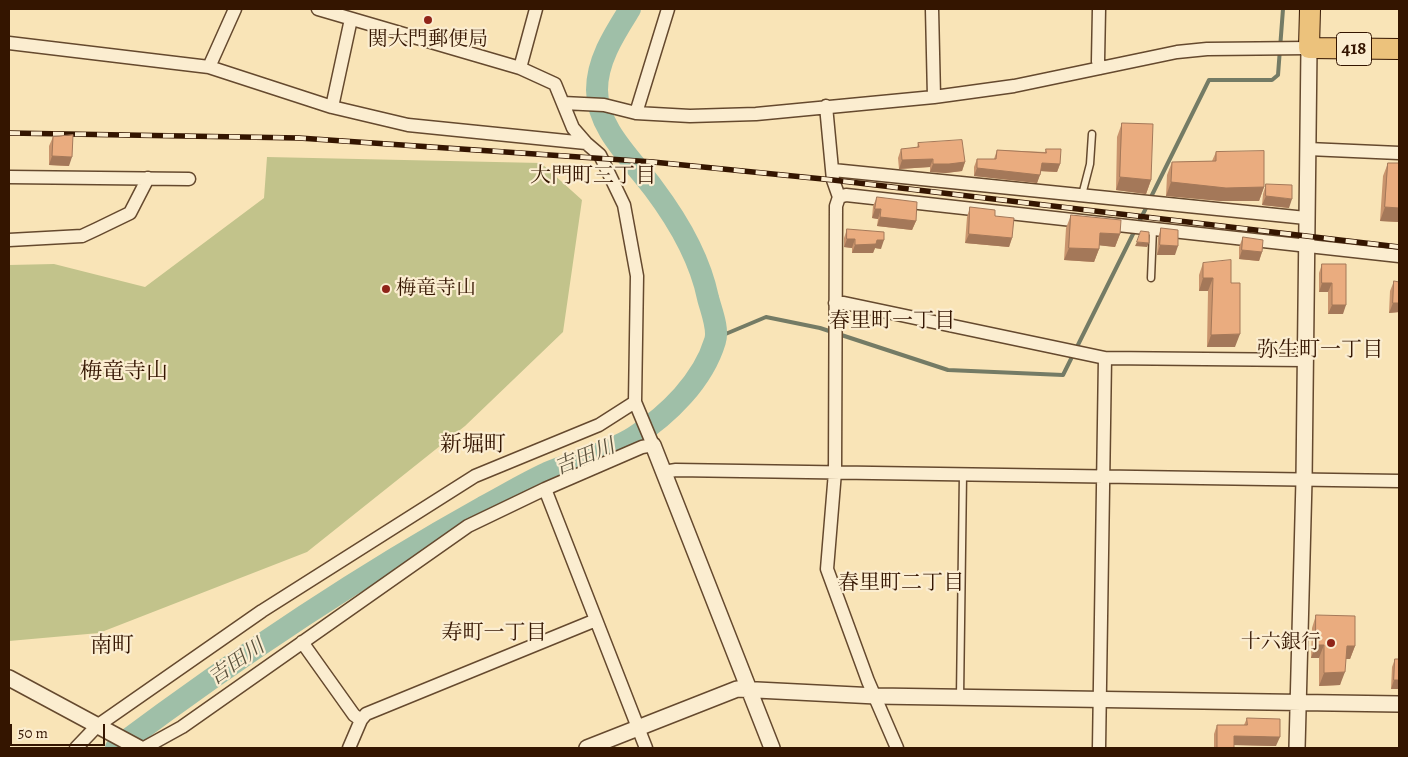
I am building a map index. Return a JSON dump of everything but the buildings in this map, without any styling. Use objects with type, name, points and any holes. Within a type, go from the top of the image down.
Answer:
[{"type":"highway","name":"418","points":[[1310,9],[1309,48],[1399,49]]},
{"type":"street","points":[[209,67],[236,9]]},
{"type":"street","points":[[318,9],[520,68],[555,84],[567,103],[574,128],[586,143],[600,154],[624,204],[630,226],[637,276],[637,405],[772,748]]},
{"type":"street","points":[[520,68],[536,9]]},
{"type":"street","points":[[636,113],[668,9]]},
{"type":"street","points":[[932,9],[932,87],[934,97]]},
{"type":"street","points":[[1099,9],[1098,61],[1100,68]]},
{"type":"street","points":[[332,107],[352,19]]},
{"type":"street","points":[[9,43],[209,67],[332,107],[408,125],[586,143]]},
{"type":"street","points":[[567,103],[604,105],[636,113],[690,116],[756,114],[934,97],[1014,86],[1177,52],[1207,49],[1309,48],[1304,480],[1297,748]]},
{"type":"street","points":[[826,106],[833,180],[839,197],[836,206],[835,472],[827,569],[858,654],[898,748]]},
{"type":"street","points":[[1308,150],[1399,153]]},
{"type":"street","points":[[833,170],[1306,218]]},
{"type":"street","points":[[9,177],[189,179]]},
{"type":"street","points":[[9,240],[82,236],[116,221],[130,213],[148,178]]},
{"type":"street","points":[[839,197],[846,195],[1399,256]]},
{"type":"street","points":[[836,304],[844,303],[1105,358],[1305,360]]},
{"type":"street","points":[[1100,748],[1105,358]]},
{"type":"street","points":[[76,748],[100,728],[262,611],[475,476],[599,425],[637,405]]},
{"type":"street","points":[[9,678],[100,728],[139,747],[182,727],[468,526],[545,489],[642,447],[651,440]]},
{"type":"street","points":[[663,472],[676,470],[1399,481]]},
{"type":"street","points":[[545,489],[646,748]]},
{"type":"street","points":[[349,748],[361,720],[366,714],[596,620]]},
{"type":"street","points":[[302,642],[354,715],[361,720]]},
{"type":"street","points":[[587,748],[737,689],[960,698],[1399,704]]},
{"type":"lane","points":[[1082,195],[1090,164],[1092,134]]},
{"type":"lane","points":[[1141,228],[1151,278]]},
{"type":"lane","points":[[960,698],[963,474]]},
{"type":"green space","points":[[267,157],[541,163],[582,200],[563,332],[465,426],[307,552],[99,633],[9,641],[9,265],[54,264],[145,287],[264,198]]},
{"type":"waterway","name":"吉田川","points":[[116,748],[249,652],[389,562],[531,481],[547,473],[592,457],[634,437],[671,408],[693,383],[709,356],[716,336],[714,320],[700,269],[687,241],[671,214],[609,131],[599,104],[597,90],[603,58],[630,9]]},
{"type":"waterway","points":[[1150,199],[1209,80],[1272,80],[1278,75],[1283,9]]},
{"type":"waterway","points":[[1138,224],[1147,206]]},
{"type":"waterway","points":[[716,338],[766,317],[820,328],[948,370],[1063,375],[1135,230]]},
{"type":"railway","points":[[9,133],[299,138],[653,162],[833,180],[1399,247]]},
{"type":"place","name":"関大門郵便局","points":[[428,20]]},
{"type":"place","name":"梅竜寺山","points":[[386,289]]},
{"type":"place","name":"十六銀行","points":[[1331,643]]},
{"type":"district","name":"大門町三丁目","points":[[593,177]]},
{"type":"district","name":"春里町一丁目","points":[[892,322]]},
{"type":"district","name":"弥生町一丁目","points":[[1320,351]]},
{"type":"district","name":"梅竜寺山","points":[[124,373]]},
{"type":"district","name":"新堀町","points":[[473,446]]},
{"type":"district","name":"春里町二丁目","points":[[901,584]]},
{"type":"district","name":"寿町一丁目","points":[[494,634]]},
{"type":"district","name":"南町","points":[[112,647]]}]
